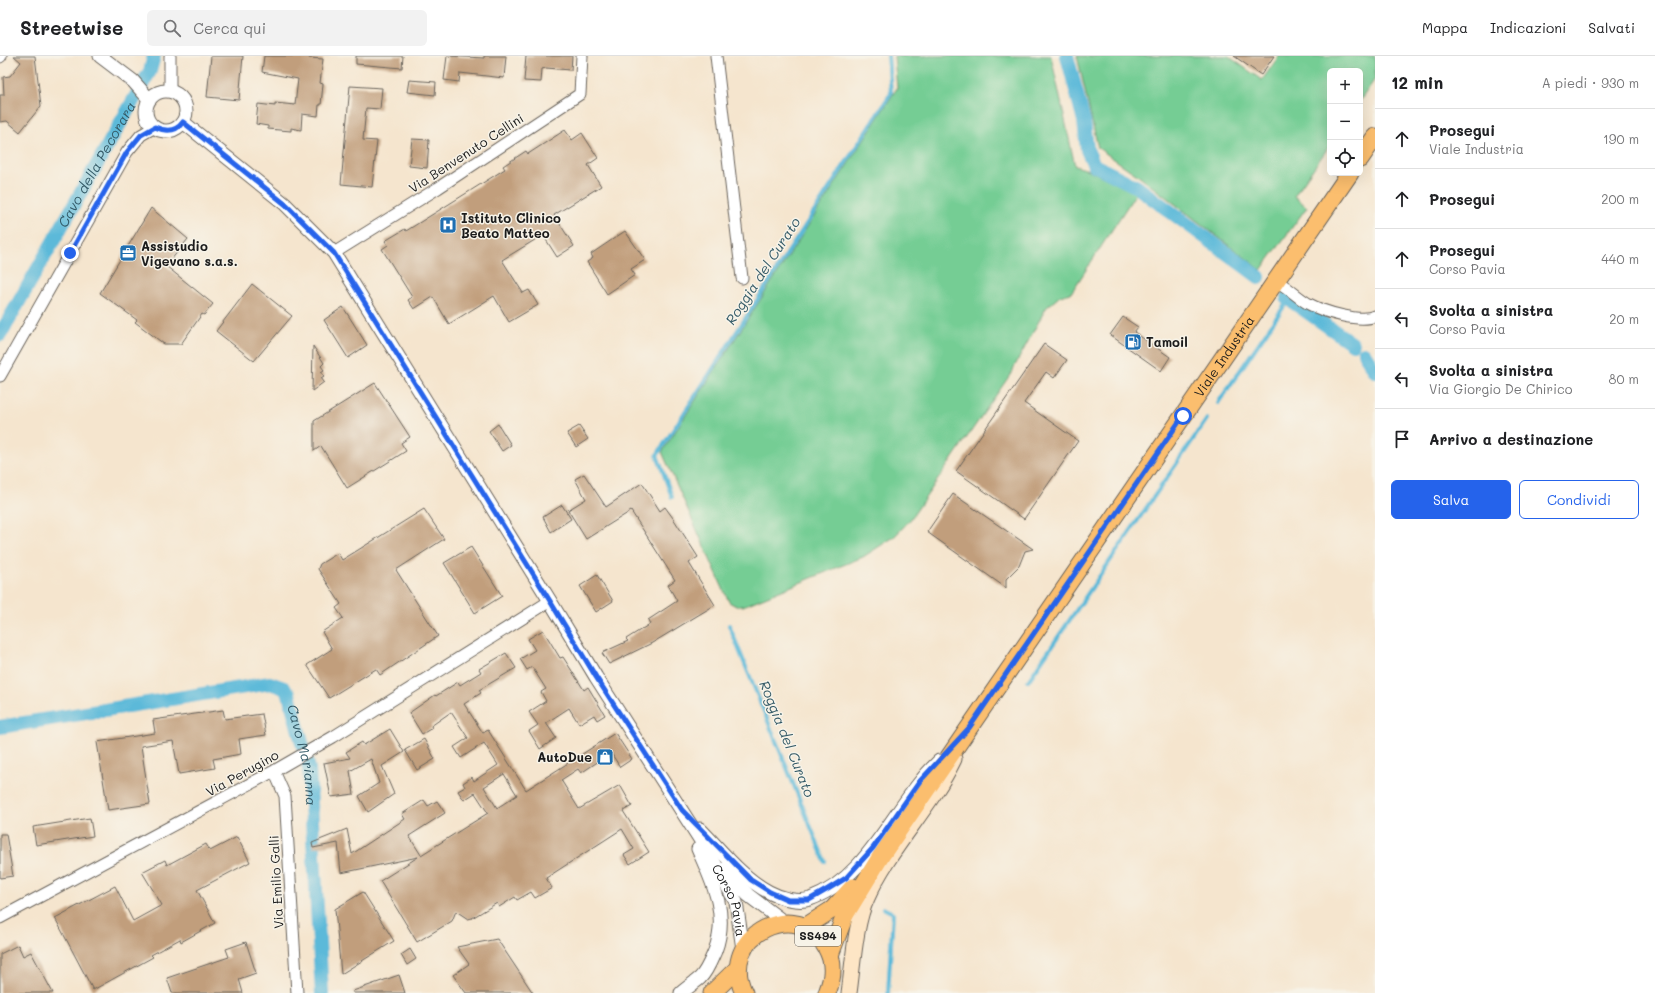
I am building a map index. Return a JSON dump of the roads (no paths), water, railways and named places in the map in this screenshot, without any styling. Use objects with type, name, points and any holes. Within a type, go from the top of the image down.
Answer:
[{"type":"main road","points":[[1363,155],[1375,137]]},
{"type":"main road","name":"Viale Industria","points":[[830,955],[845,915],[881,856],[1348,176]]},
{"type":"main road","points":[[849,993],[860,919],[866,899],[877,878],[942,783],[969,728]]},
{"type":"main road","name":"Viale Industria","points":[[805,927],[833,909],[881,856]]},
{"type":"main road","name":"SS494","points":[[744,993],[740,984],[738,968],[743,949],[750,938],[760,930],[772,925],[785,923],[805,927],[816,934],[824,944],[830,955],[833,969],[830,989]]},
{"type":"main road","points":[[712,993],[738,968]]},
{"type":"street","points":[[100,56],[133,82],[149,99]]},
{"type":"street","points":[[170,56],[170,91]]},
{"type":"street","name":"Via Benvenuto Cellini","points":[[334,253],[438,188],[580,94],[582,56]]},
{"type":"street","points":[[716,56],[742,278]]},
{"type":"street","points":[[162,90],[170,91],[177,94],[186,106],[186,114],[179,128],[162,130],[149,122],[146,114],[149,99],[162,90]]},
{"type":"street","name":"Corso Pavia","points":[[183,122],[285,204],[334,253],[596,677],[710,854],[736,902],[743,949]]},
{"type":"street","points":[[0,376],[127,152],[141,135],[155,127]]},
{"type":"street","points":[[1276,281],[1309,304],[1335,313],[1368,319],[1375,316]]},
{"type":"street","name":"Via Perugino","points":[[0,918],[274,772],[550,601]]},
{"type":"street","points":[[682,810],[751,880],[770,892],[788,900],[809,900],[846,878],[873,848],[920,781],[969,728]]},
{"type":"street","name":"Via Emilio Galli","points":[[274,772],[285,796],[296,993]]},
{"type":"street","points":[[681,993],[700,977],[708,966],[718,944],[721,928],[718,895],[682,810]]},
{"type":"street","name":"Corso Pavia","points":[[710,854],[748,895],[785,923]]},
{"type":"waterway","name":"Cavo della Pecorara","points":[[0,335],[150,71],[154,56]]},
{"type":"waterway","name":"Roggia del Curato","points":[[672,497],[657,455],[891,93],[888,56]]},
{"type":"waterway","points":[[1067,56],[1084,121],[1087,150],[1094,165],[1137,187],[1259,277]]},
{"type":"waterway","points":[[1287,298],[1353,344]]},
{"type":"waterway","points":[[1218,403],[1289,299]]},
{"type":"waterway","points":[[1364,353],[1375,371]]},
{"type":"waterway","points":[[1028,681],[1207,419]]},
{"type":"waterway","name":"Roggia del Curato","points":[[729,625],[825,862]]},
{"type":"waterway","name":"Cavo Marianna","points":[[0,727],[270,683],[284,688],[289,694],[309,769],[322,993]]},
{"type":"waterway","name":"Roggia del Curato","points":[[883,908],[893,913],[888,993]]},
{"type":"place","name":"Istituto Clinico Beato Matteo","points":[[448,225]]},
{"type":"place","name":"Assistudio Vigevano s.a.s.","points":[[128,253]]},
{"type":"place","name":"Tamoil","points":[[1133,342]]},
{"type":"place","name":"AutoDue","points":[[605,757]]}]
